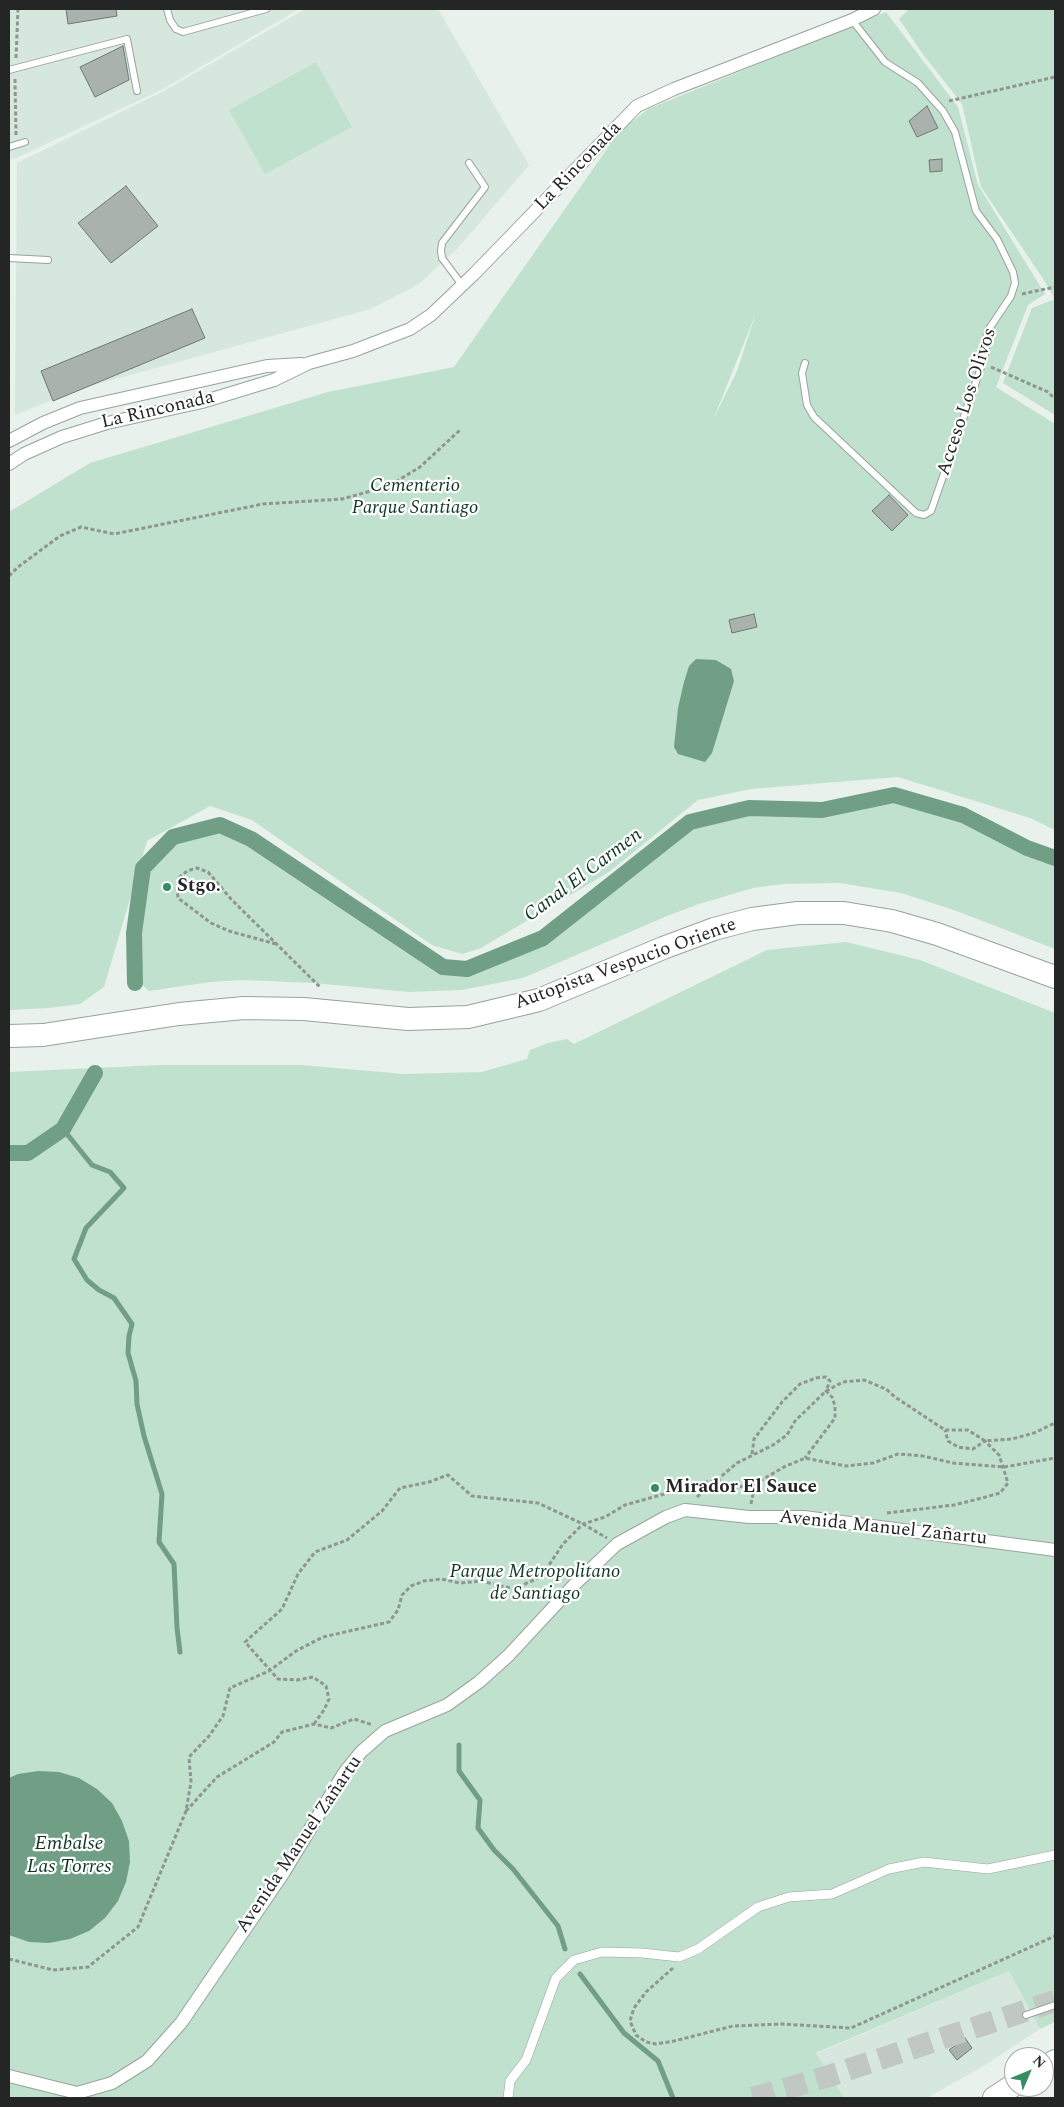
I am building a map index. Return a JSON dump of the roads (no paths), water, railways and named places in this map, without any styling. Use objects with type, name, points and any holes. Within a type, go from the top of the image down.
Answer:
[{"type":"highway","name":"Autopista Vespucio Oriente","points":[[9,1036],[43,1035],[179,1014],[244,1008],[304,1009],[408,1019],[468,1017],[539,1000],[663,948],[714,929],[752,918],[798,913],[844,913],[892,921],[944,937],[1055,977]]},
{"type":"street","name":"La Rinconada","points":[[9,464],[24,454],[62,436],[107,423],[202,402],[274,380],[309,364],[353,351],[410,329],[431,315],[462,285],[637,106],[674,88],[852,20],[874,9]]},
{"type":"street","name":"La Rinconada","points":[[9,442],[24,432],[80,408],[268,366],[309,364]]},
{"type":"street","points":[[141,393],[147,415]]},
{"type":"street","name":"Avenida Manuel Zañartu","points":[[9,2076],[77,2093],[112,2084],[147,2062],[181,2023],[284,1872],[344,1773],[361,1752],[385,1731],[446,1706],[479,1682],[508,1656],[574,1585],[618,1544],[666,1517],[685,1510],[749,1517],[804,1517],[860,1526],[1055,1550]]},
{"type":"street","points":[[508,2098],[510,2081],[526,2060],[556,1978],[574,1960],[602,1952],[642,1953],[679,1957],[698,1949],[758,1907],[789,1897],[832,1894],[889,1869],[924,1862],[988,1869],[1055,1854]]},
{"type":"lane","points":[[167,9],[170,20],[176,29],[183,32],[266,9]]},
{"type":"lane","name":"Acceso Los Olivos","points":[[805,362],[802,374],[807,405],[814,416],[916,513],[924,515],[931,511],[986,356],[987,332],[1011,296],[1015,283],[1013,272],[997,239],[976,211],[956,132],[938,104],[918,83],[885,62],[852,20]]},
{"type":"lane","points":[[12,70],[127,39],[136,91]]},
{"type":"lane","points":[[9,147],[25,142]]},
{"type":"lane","points":[[462,285],[442,258],[441,251],[442,243],[485,187],[469,163]]},
{"type":"lane","points":[[9,258],[48,260]]},
{"type":"lane","points":[[1026,2015],[1055,2005]]},
{"type":"water","points":[[696,659],[716,660],[731,669],[734,681],[712,753],[705,762],[678,754],[674,747],[678,708],[684,682],[689,666]]},
{"type":"water","name":"Embalse Las Torres","points":[[38,1771],[59,1772],[79,1778],[97,1789],[112,1803],[122,1821],[129,1841],[130,1862],[126,1882],[118,1901],[105,1918],[89,1931],[70,1939],[49,1943],[29,1942],[9,1935],[9,1778],[18,1774]]},
{"type":"waterway","name":"Canal El Carmen","points":[[135,983],[134,933],[143,868],[173,837],[220,825],[251,839],[443,967],[467,969],[543,938],[690,822],[749,808],[822,810],[894,795],[963,815],[1027,848],[1055,858]]},
{"type":"waterway","name":"Canal El Carmen","points":[[9,1153],[28,1153],[63,1129],[95,1073]]},
{"type":"waterway","points":[[63,1129],[92,1165],[110,1172],[124,1188],[86,1228],[74,1259],[87,1280],[99,1290],[114,1298],[132,1324],[128,1353],[136,1381],[137,1404],[144,1436],[162,1494],[159,1542],[174,1564],[180,1652]]},
{"type":"waterway","points":[[459,1745],[459,1771],[480,1800],[478,1828],[494,1850],[513,1869],[558,1926],[565,1949]]},
{"type":"waterway","points":[[580,1974],[624,2033],[658,2061],[673,2098]]},
{"type":"tunnel","points":[[753,2098],[826,2077],[1055,2001]]},
{"type":"place","name":"Stgo.","points":[[167,887]]},
{"type":"place","name":"Mirador El Sauce","points":[[655,1488]]},
{"type":"park label","name":"Cementerio Parque Santiago","points":[[415,498]]},
{"type":"park label","name":"Parque Metropolitano de Santiago","points":[[535,1584]]}]
